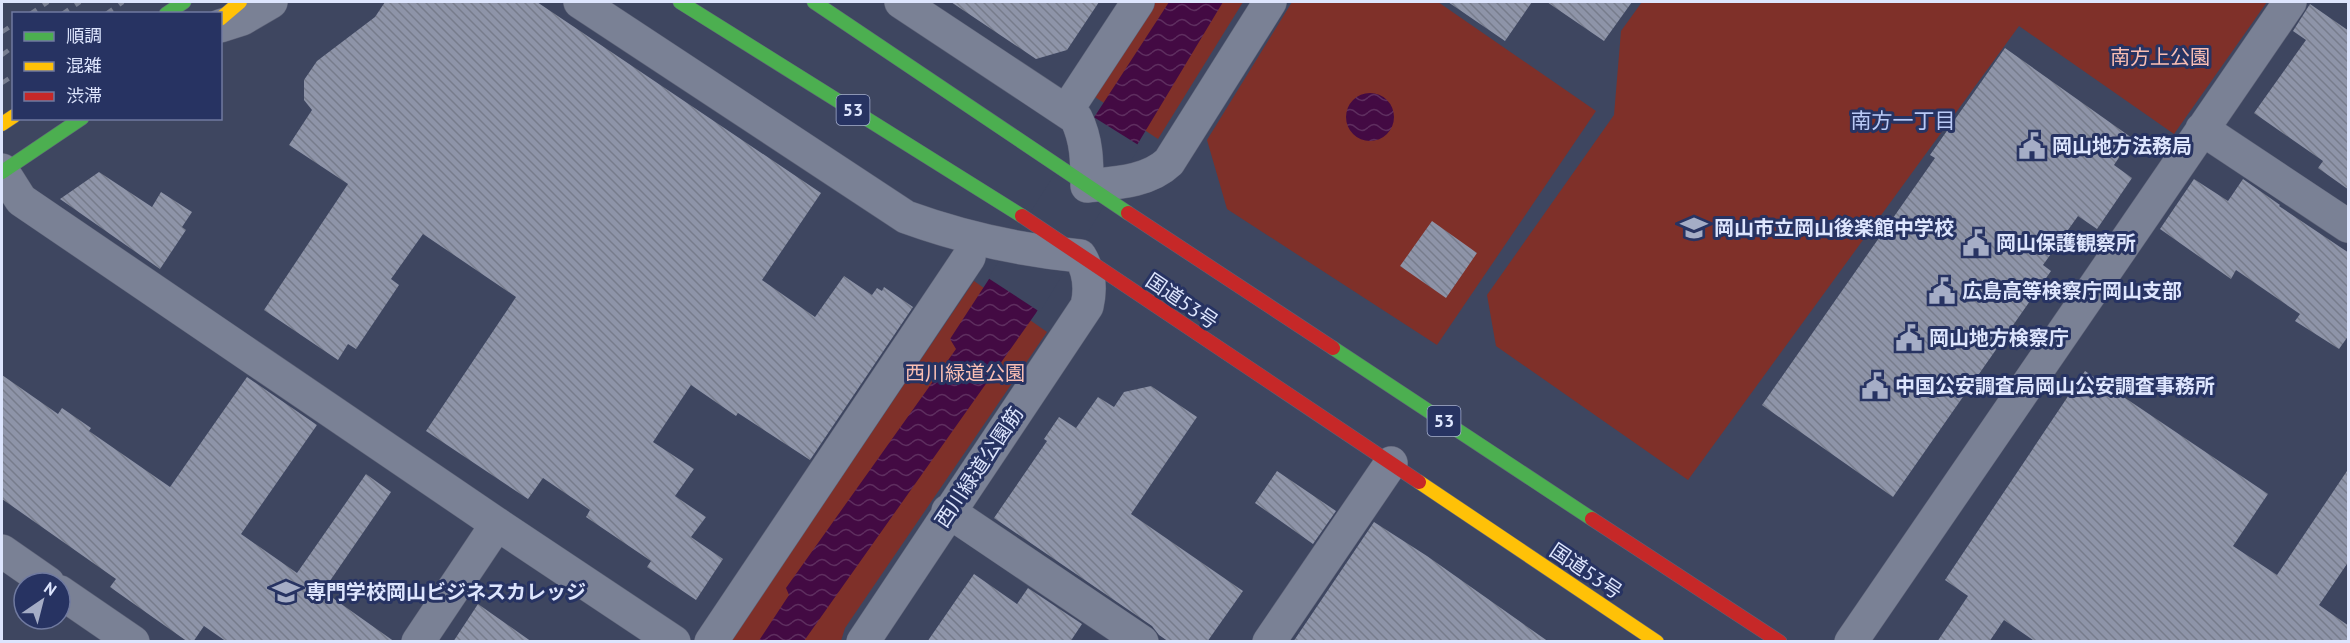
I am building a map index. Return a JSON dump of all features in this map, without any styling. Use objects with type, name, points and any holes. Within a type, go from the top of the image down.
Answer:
[{"type":"main road","points":[[169,12],[184,2]]},
{"type":"main road","points":[[222,17],[240,2]]},
{"type":"main road","name":"国道53号","points":[[680,2],[1026,219],[1657,642]]},
{"type":"main road","name":"53","points":[[814,2],[1059,168],[1104,190],[1780,642]]},
{"type":"main road","points":[[2,171],[79,120]]},
{"type":"street","points":[[222,25],[242,19],[271,2]]},
{"type":"street","points":[[580,2],[906,217],[950,233],[1008,247],[1077,255]]},
{"type":"street","points":[[901,2],[1075,120],[1104,190],[1150,175],[1161,170],[1169,162],[1270,2]]},
{"type":"street","points":[[1075,120],[1138,2]]},
{"type":"street","points":[[1851,642],[2290,2]]},
{"type":"street","points":[[2202,129],[2349,226]]},
{"type":"street","points":[[2,171],[21,200],[674,642]]},
{"type":"street","name":"西川緑道公園筋","points":[[863,642],[948,511],[1087,306],[1088,273],[1077,255]]},
{"type":"street","points":[[711,642],[969,256]]},
{"type":"street","points":[[1269,642],[1391,463]]},
{"type":"street","points":[[948,511],[1142,642]]},
{"type":"street","points":[[418,642],[497,524]]},
{"type":"street","points":[[2,551],[31,571]]},
{"type":"street","points":[[72,599],[133,642]]},
{"type":"green space","points":[[1152,2],[1243,2],[1158,139],[1092,95]]},
{"type":"green space","points":[[1292,2],[1438,2],[1596,111],[1437,345],[1227,209],[1207,140]]},
{"type":"green space","name":"岡山市立岡山後楽館中学校","points":[[1642,2],[2267,2],[2174,134],[2019,26],[1688,480],[1496,346],[1487,295],[1614,115],[1621,31]]},
{"type":"green space","name":"西川緑道公園","points":[[974,281],[1047,332],[845,628],[841,641],[730,642]]},
{"type":"water","points":[[1169,2],[1223,2],[1036,313],[804,641],[758,642],[789,595],[786,588],[956,349],[950,339]]},
{"type":"water","points":[[1370,93],[1387,100],[1394,117],[1387,134],[1370,141],[1353,134],[1346,117],[1353,100]]},
{"type":"pier","points":[[1092,116],[1140,146],[1040,312],[988,278]]},
{"type":"building","points":[[385,2],[537,2],[821,193],[762,280],[815,317],[844,276],[872,295],[877,288],[882,291],[884,287],[913,307],[810,460],[738,413],[736,416],[691,385],[653,442],[694,469],[675,496],[706,517],[691,537],[723,559],[696,600],[647,567],[651,561],[586,517],[590,510],[543,478],[528,499],[426,431],[516,297],[423,234],[391,279],[399,285],[356,349],[348,344],[338,360],[264,310],[348,184],[289,145],[312,110],[304,100],[304,80],[317,61],[375,17]]},
{"type":"building","points":[[951,2],[1099,2],[1067,50],[1036,59]]},
{"type":"building","points":[[1448,2],[1532,2],[1505,41]]},
{"type":"building","points":[[1547,2],[1632,2],[1604,41]]},
{"type":"building","points":[[2310,4],[2349,31],[2349,190],[2318,168],[2323,161],[2254,113],[2306,40],[2293,31]]},
{"type":"building","points":[[2005,48],[2132,138],[2114,165],[2132,178],[2097,229],[2078,216],[2043,265],[2051,271],[1893,497],[1762,405],[1935,158],[1930,155]]},
{"type":"building","points":[[99,172],[152,207],[161,192],[192,212],[182,227],[186,230],[160,269],[60,199]]},
{"type":"building","points":[[2194,179],[2228,201],[2243,179],[2349,253],[2349,335],[2339,349],[2295,321],[2300,314],[2236,270],[2231,279],[2160,229]]},
{"type":"building","points":[[1432,221],[1477,253],[1446,298],[1400,266]]},
{"type":"building","points":[[2085,371],[2268,494],[2233,546],[2277,575],[2349,468],[2349,561],[2319,605],[2349,626],[2349,642],[2036,642],[2004,620],[1989,642],[1937,642],[1968,596],[1945,580]]},
{"type":"building","points":[[2,375],[58,414],[62,408],[91,428],[89,431],[170,487],[247,377],[317,425],[241,534],[297,573],[366,474],[391,492],[323,591],[395,642],[227,642],[204,626],[193,642],[188,642],[110,587],[116,579],[2,499]]},
{"type":"building","points":[[1151,386],[1197,417],[1131,514],[1243,591],[1207,642],[1169,642],[1152,626],[994,518],[1047,441],[1044,439],[1059,417],[1076,428],[1098,397],[1114,407],[1124,392]]},
{"type":"building","points":[[1277,471],[1336,511],[1313,544],[1255,503]]},
{"type":"building","points":[[1374,522],[1427,556],[1549,642],[1293,642]]},
{"type":"building","points":[[974,574],[1017,604],[1028,588],[1082,624],[1070,642],[927,642]]},
{"type":"building","points":[[478,604],[532,642],[453,642]]},
{"type":"railway","points":[[33,12],[48,2]]},
{"type":"railway","points":[[65,12],[80,2]]},
{"type":"railway","points":[[109,12],[123,2]]},
{"type":"railway","points":[[2,32],[12,25]]},
{"type":"railway","points":[[2,55],[12,48]]},
{"type":"railway","points":[[2,83],[12,76]]},
{"type":"traffic: fast","points":[[169,12],[184,2]]},
{"type":"traffic: fast","points":[[680,2],[1022,216]]},
{"type":"traffic: fast","points":[[814,2],[1128,213]]},
{"type":"traffic: fast","points":[[2,172],[79,120]]},
{"type":"traffic: fast","points":[[1333,348],[1592,519]]},
{"type":"traffic: slow","points":[[222,17],[240,2]]},
{"type":"traffic: slow","points":[[2,124],[12,117]]},
{"type":"traffic: slow","points":[[1419,482],[1657,642]]},
{"type":"traffic: jam","points":[[1128,213],[1333,348]]},
{"type":"traffic: jam","points":[[1022,216],[1419,482]]},
{"type":"traffic: jam","points":[[1592,519],[1780,642]]},
{"type":"place","name":"岡山地方法務局","points":[[2032,146]]},
{"type":"place","name":"岡山市立岡山後楽館中学校","points":[[1694,228]]},
{"type":"place","name":"岡山保護観察所","points":[[1976,243]]},
{"type":"place","name":"広島高等検察庁岡山支部","points":[[1942,291]]},
{"type":"place","name":"岡山地方検察庁","points":[[1909,338]]},
{"type":"place","name":"中国公安調査局岡山公安調査事務所","points":[[1875,386]]},
{"type":"place","name":"専門学校岡山ビジネスカレッジ","points":[[286,592]]},
{"type":"district","name":"南方一丁目","points":[[1903,121]]},
{"type":"park label","name":"南方上公園","points":[[2160,57]]}]
